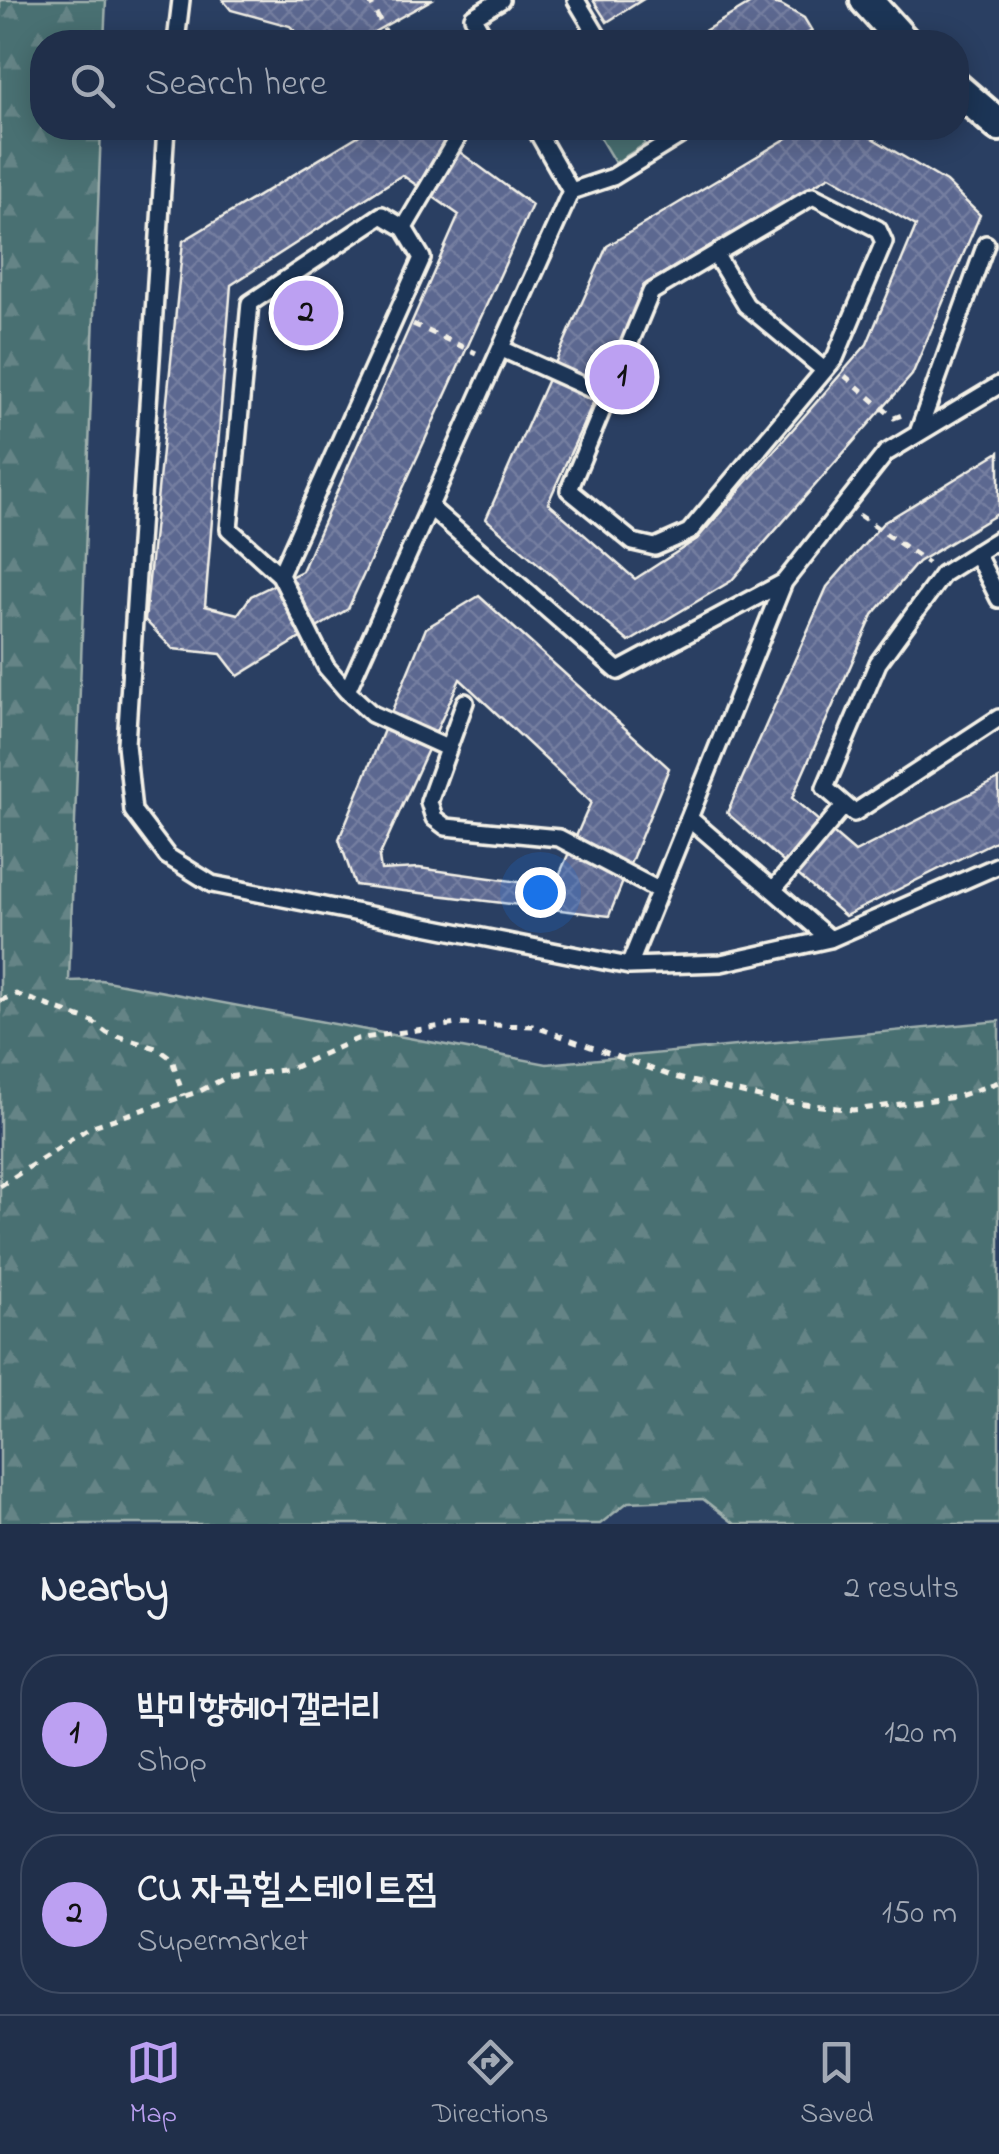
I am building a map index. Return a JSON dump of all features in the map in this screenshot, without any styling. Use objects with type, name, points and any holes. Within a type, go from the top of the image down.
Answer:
[{"type":"street","points":[[866,0],[893,30]]},
{"type":"street","points":[[969,99],[999,125]]},
{"type":"lane","points":[[177,30],[181,0]]},
{"type":"lane","points":[[480,30],[473,17],[501,0]]},
{"type":"lane","points":[[576,0],[594,30]]},
{"type":"lane","points":[[165,140],[126,744],[133,811],[167,856],[212,884],[630,966],[721,963],[830,939],[999,864]]},
{"type":"lane","points":[[404,228],[456,140]]},
{"type":"lane","points":[[542,140],[572,192]]},
{"type":"lane","points":[[660,140],[662,144]]},
{"type":"lane","points":[[347,691],[572,192],[613,177],[670,140]]},
{"type":"lane","points":[[813,196],[878,229],[884,242],[835,358],[824,370],[689,532],[655,547],[633,542],[569,490],[651,292],[813,196]]},
{"type":"lane","points":[[280,576],[422,258],[404,228],[382,214],[250,304],[228,528],[280,576],[326,667],[347,691],[372,714],[448,748]]},
{"type":"lane","points":[[920,430],[986,244]]},
{"type":"lane","points":[[715,254],[746,306],[824,370]]},
{"type":"lane","points":[[502,348],[606,396]]},
{"type":"lane","points":[[630,966],[784,582],[886,453],[999,385]]},
{"type":"lane","points":[[432,509],[618,672],[784,582]]},
{"type":"lane","points":[[999,539],[943,574],[878,663],[825,788],[843,807],[854,812],[999,718]]},
{"type":"lane","points":[[976,553],[999,599]]},
{"type":"lane","points":[[466,702],[429,802],[434,818],[446,827],[559,838],[658,890]]},
{"type":"lane","points":[[774,889],[843,807]]},
{"type":"lane","points":[[689,818],[830,939]]},
{"type":"path","points":[[369,0],[385,30]]},
{"type":"path","points":[[412,323],[466,349]]},
{"type":"path","points":[[842,373],[883,408]]},
{"type":"path","points":[[878,528],[922,559]]},
{"type":"path","points":[[0,1001],[16,994],[93,1022],[107,1033],[158,1049],[172,1058],[184,1096]]},
{"type":"path","points":[[0,1186],[90,1127],[184,1096],[227,1077],[290,1070],[358,1039],[492,1022],[533,1026],[674,1077],[772,1100],[853,1110],[956,1097],[997,1080]]},
{"type":"green space","points":[[0,0],[106,0],[105,30],[30,30],[30,140],[101,140],[69,981],[101,980],[547,1064],[999,1021],[999,1524],[735,1524],[703,1499],[628,1502],[600,1524],[0,1524]]},
{"type":"green space","points":[[601,140],[642,140],[645,144],[615,163]]},
{"type":"building","points":[[223,0],[431,0],[377,30],[294,30],[231,10]]},
{"type":"building","points":[[593,0],[642,0],[607,22]]},
{"type":"building","points":[[756,0],[781,5],[804,18],[811,30],[706,30]]},
{"type":"building","points":[[351,140],[443,140],[532,205],[348,609],[238,676],[221,654],[173,649],[145,620],[183,241]],"holes":[[[402,175],[459,215],[302,571],[251,596],[238,614],[205,606],[231,285]]]},
{"type":"building","points":[[784,140],[875,140],[946,182],[980,215],[912,375],[731,581],[629,642],[486,519],[607,246]],"holes":[[[830,176],[916,226],[867,344],[697,539],[635,579],[548,503],[647,283]]]},
{"type":"building","points":[[999,452],[999,513],[918,562],[873,615],[792,798],[855,852],[999,779],[999,839],[845,916],[727,813],[827,587],[883,523]]},
{"type":"building","points":[[479,596],[669,768],[609,916],[355,885],[339,839],[426,628]],"holes":[[[460,679],[591,802],[554,887],[419,868],[381,870],[379,857]]]},
{"type":"place","name":"CU 자곡힐스테이트점","points":[[306,313]]},
{"type":"place","name":"박미향헤어갤러리","points":[[622,377]]}]
